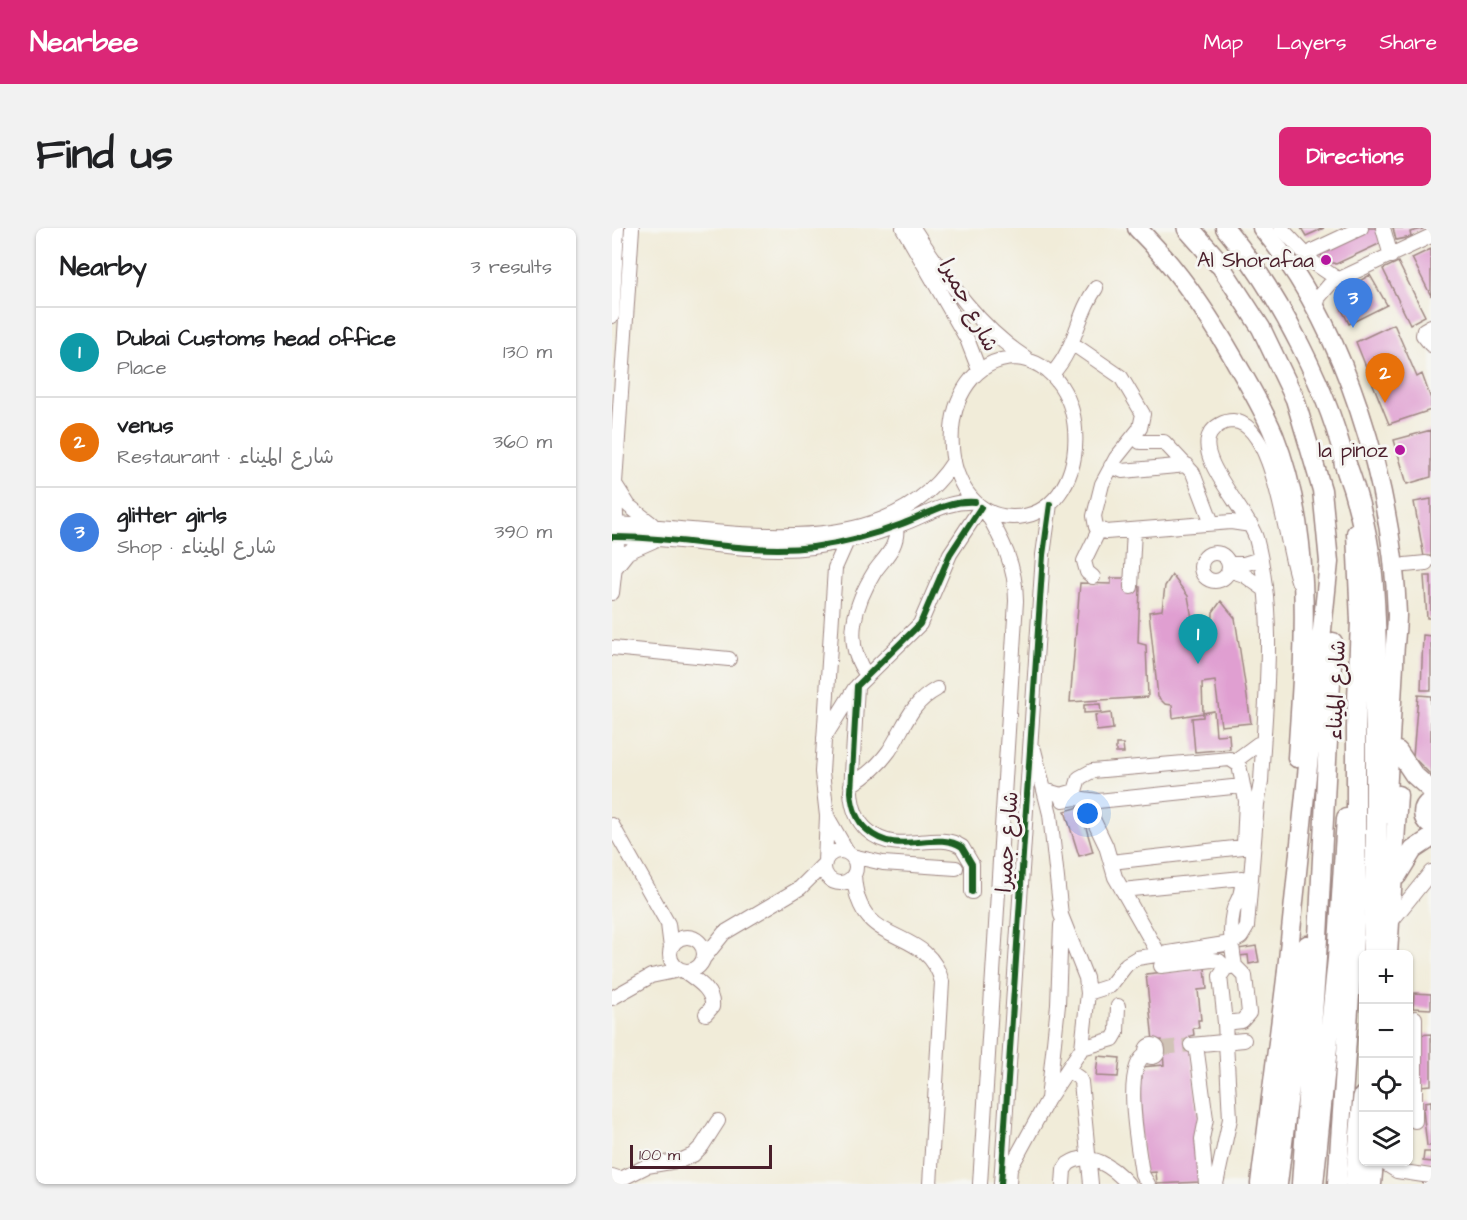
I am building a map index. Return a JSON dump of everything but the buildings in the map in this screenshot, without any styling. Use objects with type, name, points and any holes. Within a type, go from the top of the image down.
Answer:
[{"type":"highway","points":[[1188,228],[1218,262]]},
{"type":"highway","points":[[1345,463],[1366,534],[1375,593],[1384,881],[1374,950]]},
{"type":"highway","points":[[1355,1182],[1362,1112]]},
{"type":"main road","points":[[1137,228],[1194,292],[1267,418]]},
{"type":"main road","points":[[1153,228],[1193,275],[1231,333],[1255,383],[1291,489],[1301,549],[1304,593],[1297,752],[1284,894],[1288,944]]},
{"type":"main road","name":"شارع الميناء","points":[[1225,228],[1272,296],[1298,342],[1330,416],[1345,463],[1355,520],[1360,588],[1356,727],[1355,1182]]},
{"type":"main road","points":[[1262,228],[1300,280],[1350,389],[1374,463],[1389,537],[1400,668],[1397,825],[1384,881]]},
{"type":"main road","name":"شارع الميناء","points":[[1218,262],[1262,328],[1295,399],[1322,490],[1329,562],[1320,673],[1260,1184]]},
{"type":"main road","points":[[1278,1184],[1322,866],[1333,688],[1329,562]]},
{"type":"main road","points":[[1388,950],[1390,923],[1384,881],[1385,821],[1397,616]]},
{"type":"main road","points":[[1314,1184],[1337,959],[1348,789],[1356,727]]},
{"type":"main road","points":[[1398,751],[1414,775],[1431,790]]},
{"type":"main road","points":[[1431,801],[1422,814],[1431,826]]},
{"type":"main road","points":[[1384,881],[1408,855],[1431,838]]},
{"type":"main road","points":[[1301,1184],[1311,956]]},
{"type":"main road","points":[[1355,1182],[1369,1166]]},
{"type":"street","points":[[612,316],[617,228]]},
{"type":"street","points":[[612,593],[615,569],[615,483],[632,228]]},
{"type":"street","name":"شارع جميرا","points":[[903,228],[967,339],[979,370]]},
{"type":"street","name":"شارع جميرا","points":[[913,228],[971,310],[1004,343],[1030,360]]},
{"type":"street","points":[[1281,228],[1314,263],[1335,281]]},
{"type":"street","points":[[1383,228],[1391,256]]},
{"type":"street","points":[[1314,250],[1353,230]]},
{"type":"street","points":[[1300,280],[1315,284],[1335,281],[1431,236]]},
{"type":"street","points":[[1315,309],[1319,297],[1335,281]]},
{"type":"street","points":[[1052,374],[1073,344],[1084,308],[1096,288]]},
{"type":"street","points":[[1431,326],[1424,332],[1431,345]]},
{"type":"street","points":[[1073,344],[1118,375],[1142,410],[1143,421],[1132,440],[1111,466],[1102,484],[1095,512],[1095,524],[1099,530],[1106,532],[1231,522],[1251,525]]},
{"type":"street","points":[[615,483],[628,506],[655,533],[763,549],[815,547],[847,541],[896,526],[950,503],[980,506],[1014,517],[1034,513],[1050,504],[1066,482],[1075,440],[1069,401],[1052,374],[1030,360],[1000,360],[979,370],[964,388],[957,406],[952,428],[954,461],[962,486],[980,506]]},
{"type":"street","points":[[1257,804],[1254,786],[1268,657],[1264,589],[1260,559],[1251,525],[1224,485],[1208,455],[1208,439],[1217,426],[1228,421],[1239,422],[1256,439],[1273,475],[1284,516],[1293,568],[1304,593]]},
{"type":"street","points":[[1140,442],[1164,442],[1187,465],[1212,523]]},
{"type":"street","points":[[614,531],[790,536],[843,531],[886,517],[925,496],[941,482],[954,461]]},
{"type":"street","points":[[1111,466],[1123,471],[1187,465]]},
{"type":"street","points":[[1199,491],[1224,485]]},
{"type":"street","name":"شارع جميرا","points":[[1001,1184],[1043,548],[1050,504]]},
{"type":"street","points":[[823,740],[857,686],[920,624],[955,544],[980,506]]},
{"type":"street","name":"شارع جميرا","points":[[980,506],[1010,558],[1015,579],[1016,601],[980,1184]]},
{"type":"street","points":[[867,675],[853,651],[852,630],[868,585],[893,547],[896,526]]},
{"type":"street","points":[[1093,577],[1087,572],[1084,561],[1099,530]]},
{"type":"street","points":[[1134,530],[1134,587]]},
{"type":"street","points":[[615,569],[628,552],[655,533]]},
{"type":"street","points":[[847,541],[835,568],[823,740],[823,788],[827,816],[826,874],[858,901],[867,916],[879,928],[917,946],[929,955],[938,967],[942,982],[930,1184]]},
{"type":"street","points":[[815,547],[835,568]]},
{"type":"street","points":[[1260,559],[1229,567],[1264,589]]},
{"type":"street","points":[[1406,565],[1426,563]]},
{"type":"street","points":[[612,648],[729,659]]},
{"type":"street","points":[[857,686],[851,785],[851,799],[855,813],[874,836],[895,843],[949,842],[963,847],[972,864],[972,892]]},
{"type":"street","points":[[851,785],[880,763],[912,708],[937,690]]},
{"type":"street","points":[[1030,737],[1050,814],[1061,915],[1058,1005],[1048,1099]]},
{"type":"street","points":[[1237,764],[1259,743]]},
{"type":"street","points":[[1215,1184],[1216,1165],[1226,1142],[1230,1108],[1225,1023],[1227,970],[1233,912],[1241,897],[1242,878],[1261,782],[1259,743]]},
{"type":"street","points":[[1050,814],[1062,801],[1075,794],[1079,778],[1092,771],[1227,759],[1237,764]]},
{"type":"street","points":[[1088,993],[1110,986],[1130,962],[1192,948],[1231,943],[1241,937],[1247,927],[1249,847],[1246,801],[1237,764]]},
{"type":"street","points":[[1044,790],[1061,795],[1075,794],[1091,801],[1242,786]]},
{"type":"street","points":[[1091,801],[1094,819],[1122,890],[1156,949]]},
{"type":"street","points":[[827,816],[855,864],[858,901]]},
{"type":"street","points":[[612,825],[669,924],[672,962],[706,988]]},
{"type":"street","points":[[1111,862],[1249,847]]},
{"type":"street","points":[[612,998],[651,976],[696,968],[724,933],[800,888],[833,853],[883,863],[956,868]]},
{"type":"street","points":[[800,888],[849,880],[855,873],[883,863]]},
{"type":"street","points":[[1390,923],[1431,872]]},
{"type":"street","points":[[1122,890],[1242,878]]},
{"type":"street","points":[[1009,1184],[1010,1168],[1048,1099],[1069,1071],[1082,1048],[1088,993],[1086,978],[1061,915]]},
{"type":"street","points":[[669,924],[702,946],[706,988],[713,1004],[706,1014]]},
{"type":"street","points":[[651,976],[678,940],[724,933]]},
{"type":"street","points":[[1086,978],[1096,982],[1109,979],[1126,956],[1177,946],[1192,948]]},
{"type":"street","points":[[1161,966],[1216,960],[1227,970],[1245,975],[1249,1013],[1242,1021],[1225,1023]]},
{"type":"street","points":[[1082,1048],[1113,1039],[1116,1032],[1118,1006]]},
{"type":"street","points":[[1413,1058],[1415,1018]]},
{"type":"street","points":[[1206,1184],[1202,1138],[1205,1115],[1193,1045],[1244,1040]]},
{"type":"street","points":[[1148,1184],[1142,1174],[1133,1089],[1137,1063],[1155,1050]]},
{"type":"street","points":[[1069,1071],[1080,1077],[1081,1082],[1090,1184]]},
{"type":"street","points":[[1413,1088],[1415,1121]]},
{"type":"street","points":[[612,1176],[621,1179],[647,1166],[688,1158],[702,1146],[718,1121]]},
{"type":"street","points":[[1063,1184],[1064,1170],[1068,1164],[1087,1158],[1114,1170],[1128,1184]]},
{"type":"street","points":[[1397,1174],[1431,1176],[1430,1184]]},
{"type":"tunnel","points":[[1162,1048],[1191,1045]]},
{"type":"cycle path","points":[[612,537],[637,537],[763,549],[813,547],[880,532],[955,503],[975,502]]},
{"type":"cycle path","points":[[1001,1184],[1043,555],[1050,504]]},
{"type":"cycle path","points":[[972,892],[972,864],[962,847],[951,842],[904,843],[879,838],[860,822],[851,792],[857,686],[920,624],[950,554],[981,507]]},
{"type":"place","name":"Al Shorafaa","points":[[1326,260]]},
{"type":"place","name":"glitter girls","points":[[1353,328]]},
{"type":"place","name":"venus","points":[[1385,403]]},
{"type":"place","name":"la pinoz","points":[[1400,450]]},
{"type":"place","name":"Dubai Customs head office","points":[[1198,664]]}]
